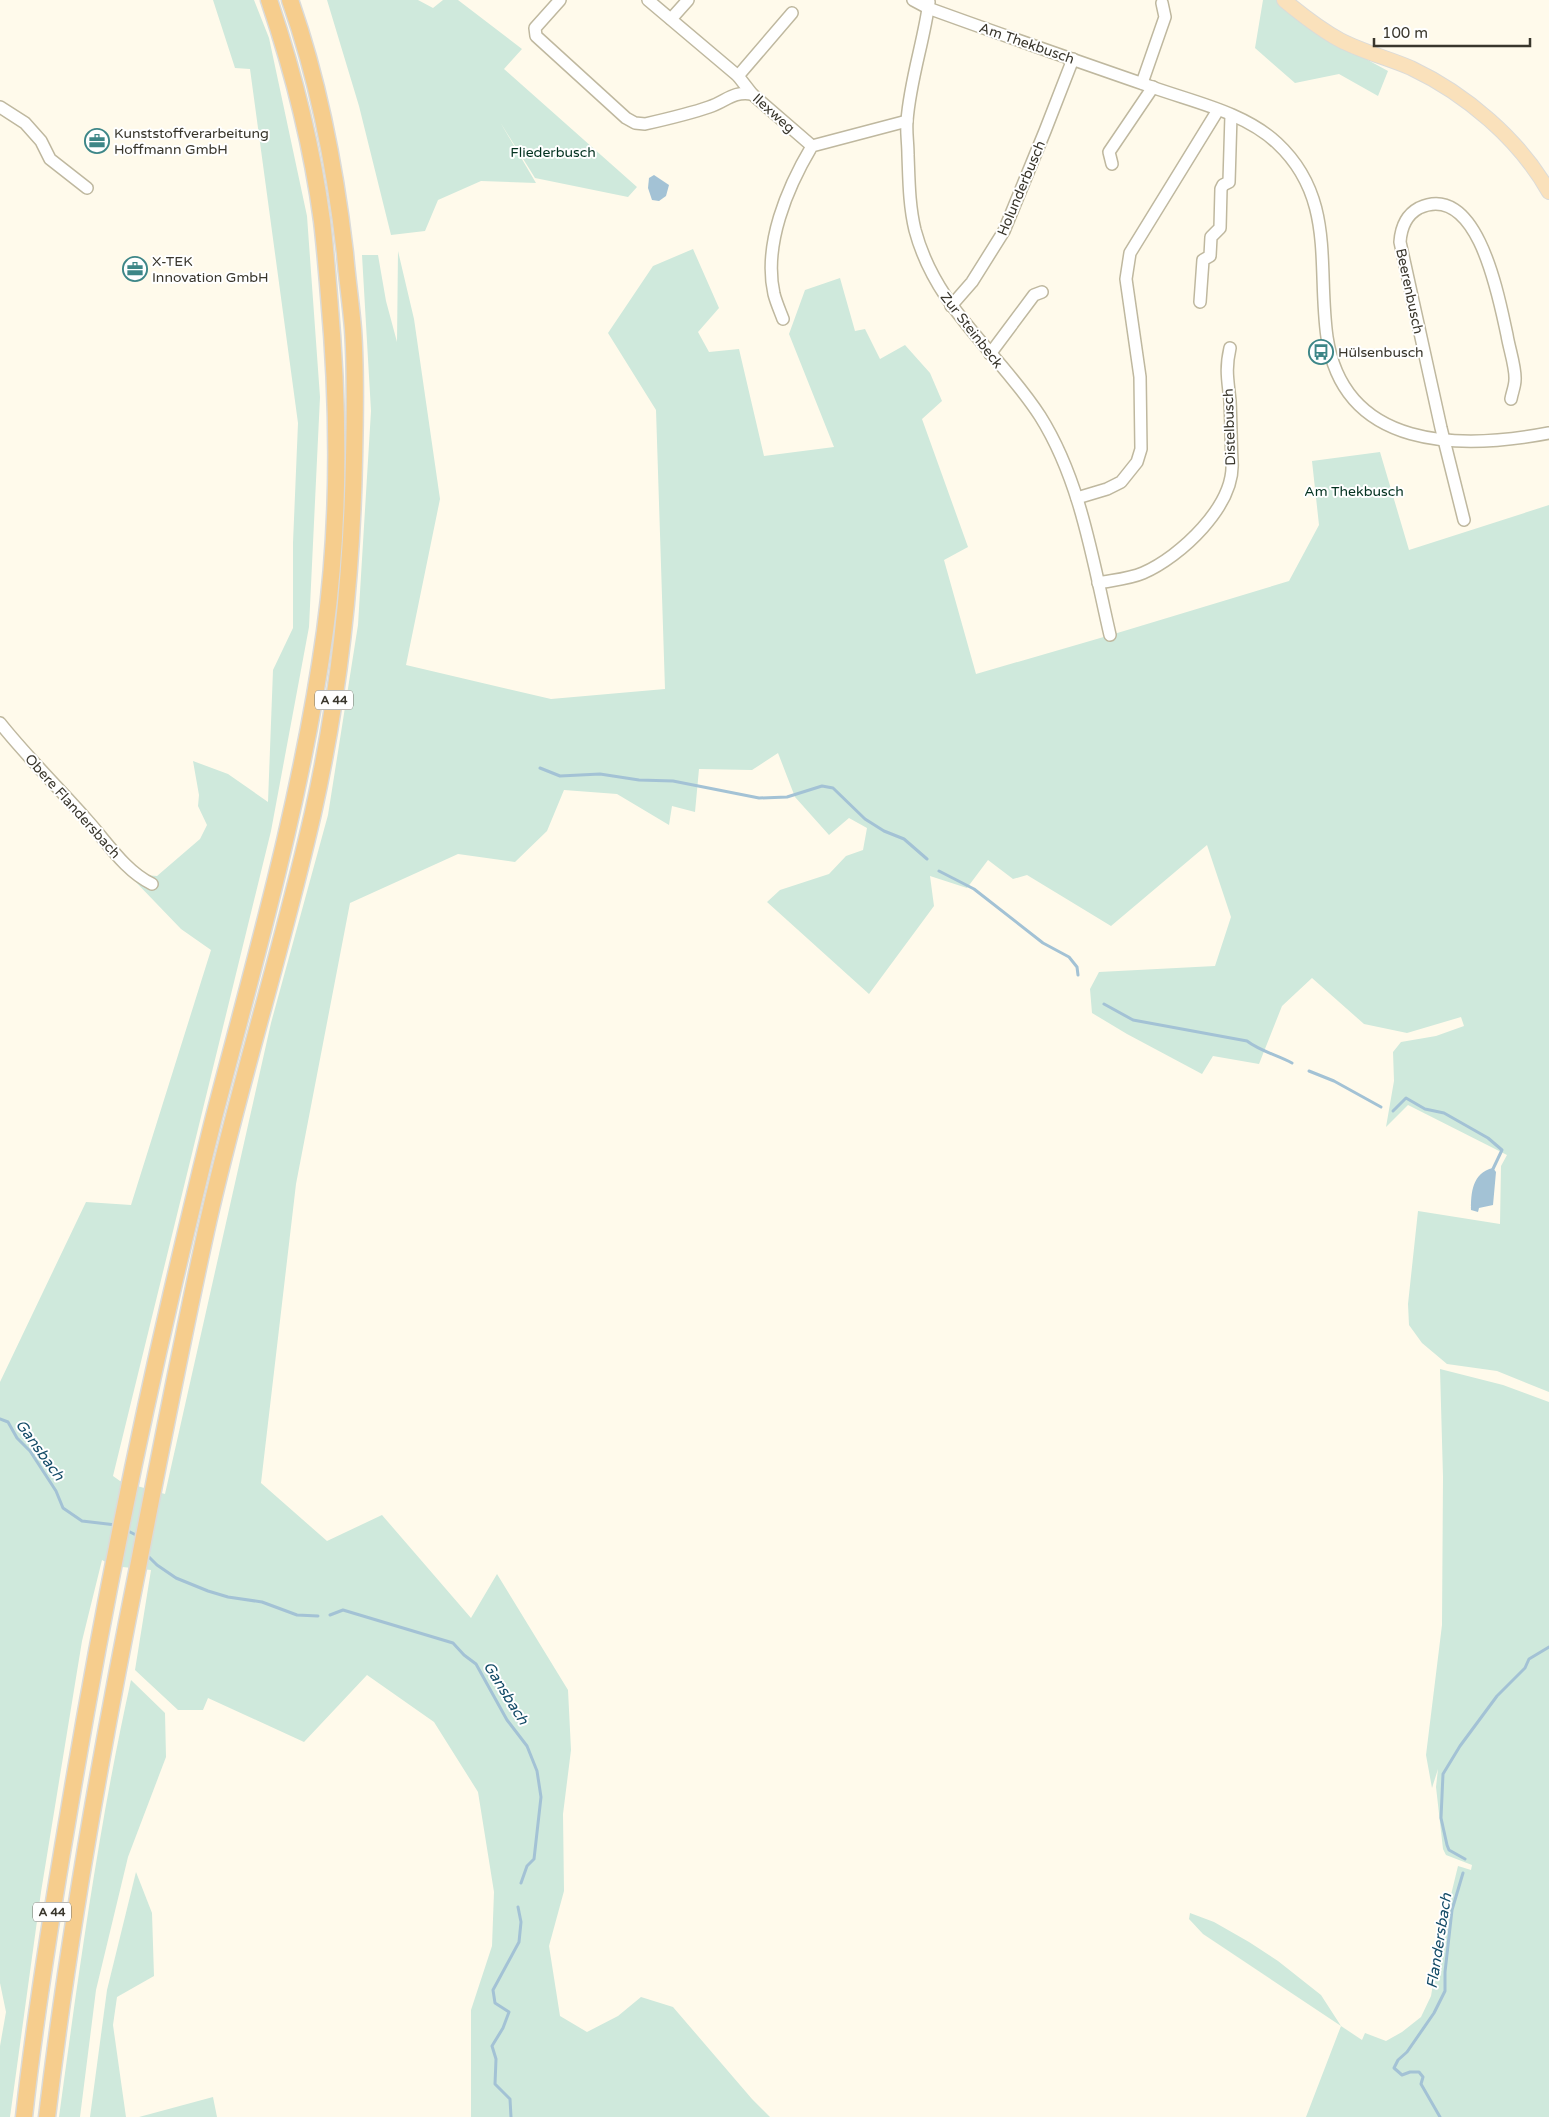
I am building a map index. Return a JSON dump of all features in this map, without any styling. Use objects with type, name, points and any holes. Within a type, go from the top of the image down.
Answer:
[{"type":"highway","name":"A 44","points":[[24,2117],[49,1932],[86,1708],[150,1385],[214,1119],[294,809],[326,625],[335,518],[338,414],[322,219],[305,126],[282,41],[268,0]]},
{"type":"highway","name":"A 44","points":[[47,2117],[71,1932],[108,1714],[172,1390],[230,1131],[313,812],[332,716],[344,630],[353,517],[355,416],[353,332],[341,218],[326,130],[310,66],[290,0]]},
{"type":"main road","points":[[1284,0],[1314,24],[1340,40],[1410,68],[1437,82],[1463,100],[1523,153],[1549,192]]},
{"type":"street","points":[[560,0],[535,28],[536,36],[626,118],[635,123],[646,124],[710,106],[742,92],[752,94]]},
{"type":"street","name":"Ilexweg","points":[[648,0],[738,76],[752,94],[812,146]]},
{"type":"street","points":[[671,19],[688,0]]},
{"type":"street","name":"Am Thekbusch","points":[[913,0],[929,4],[1072,59],[1231,115],[1254,126],[1275,140],[1293,160],[1308,183],[1320,219],[1327,336],[1336,368],[1347,389],[1370,416],[1404,433],[1444,440],[1494,440],[1549,433]]},
{"type":"street","points":[[1112,164],[1109,152],[1148,85],[1165,17],[1162,3]]},
{"type":"street","name":"Zur Steinbeck","points":[[929,4],[907,121],[910,203],[923,256],[951,306],[1039,416],[1053,440],[1077,498],[1110,635]]},
{"type":"street","points":[[738,76],[792,13]]},
{"type":"street","name":"Holunderbusch","points":[[951,306],[972,282],[1004,231],[1045,132],[1072,59]]},
{"type":"street","points":[[0,107],[25,123],[41,141],[50,160],[87,188]]},
{"type":"street","points":[[1077,498],[1107,489],[1121,482],[1137,462],[1142,436],[1140,378],[1126,279],[1130,253],[1218,110]]},
{"type":"street","points":[[1200,302],[1203,260],[1210,256],[1211,237],[1220,228],[1221,189],[1229,182],[1231,115]]},
{"type":"street","points":[[783,319],[774,294],[771,260],[773,243],[777,225],[792,187],[812,146],[907,121]]},
{"type":"street","name":"Beerenbusch","points":[[1444,440],[1400,242],[1400,232],[1404,222],[1410,213],[1421,207],[1433,204],[1452,207],[1465,218],[1483,248],[1494,280],[1516,380],[1510,399]]},
{"type":"street","points":[[990,354],[1034,295],[1042,292]]},
{"type":"street","name":"Distelbusch","points":[[1098,583],[1140,574],[1169,558],[1208,520],[1225,495],[1230,483],[1232,462],[1230,400],[1226,366],[1230,348]]},
{"type":"street","points":[[1444,440],[1464,520]]},
{"type":"street","name":"Obere Flandersbach","points":[[0,723],[134,874],[152,884]]},
{"type":"green space","points":[[213,0],[254,0],[269,38],[307,216],[320,397],[309,627],[271,831],[113,1476],[120,1481],[165,1494],[271,1023],[328,815],[358,625],[371,411],[362,255],[378,255],[386,301],[397,342],[398,251],[414,319],[440,499],[406,665],[551,699],[665,689],[656,410],[608,333],[653,266],[693,249],[719,308],[698,332],[709,352],[739,349],[764,456],[834,447],[789,334],[805,290],[840,278],[855,331],[865,329],[880,359],[905,345],[930,373],[942,401],[922,419],[968,547],[944,560],[976,674],[1289,581],[1319,525],[1312,461],[1380,452],[1409,550],[1549,505],[1549,1392],[1497,1371],[1447,1364],[1422,1343],[1409,1325],[1408,1304],[1418,1211],[1500,1224],[1501,1166],[1507,1155],[1408,1105],[1386,1127],[1394,1081],[1393,1052],[1401,1042],[1436,1036],[1464,1026],[1461,1017],[1407,1033],[1364,1024],[1312,978],[1282,1006],[1259,1064],[1213,1056],[1202,1074],[1092,1013],[1090,989],[1099,972],[1215,966],[1231,917],[1207,845],[1111,926],[1027,875],[1013,879],[988,860],[967,888],[930,876],[934,906],[869,994],[767,902],[780,890],[829,874],[846,856],[863,850],[867,828],[849,818],[829,835],[795,797],[778,753],[752,770],[699,769],[695,812],[672,806],[669,825],[617,794],[564,790],[547,831],[515,862],[458,854],[350,903],[296,1184],[261,1483],[327,1541],[382,1515],[471,1618],[497,1574],[568,1690],[571,1750],[563,1814],[564,1891],[549,1946],[560,2016],[587,2032],[618,2016],[641,1997],[673,2007],[752,2099],[770,2117],[471,2117],[471,2010],[492,1946],[494,1892],[478,1792],[434,1722],[367,1675],[304,1742],[208,1698],[203,1710],[178,1710],[135,1670],[151,1570],[113,1566],[102,1560],[82,1641],[41,1892],[10,2117],[0,2117],[0,2046],[6,2012],[0,1983],[0,1382],[86,1202],[131,1205],[211,950],[181,929],[130,876],[136,869],[144,875],[157,876],[200,839],[207,825],[198,806],[199,795],[193,761],[228,774],[268,802],[273,670],[293,628],[293,543],[298,423],[250,69],[235,68]]},
{"type":"green space","name":"Fliederbusch","points":[[327,0],[418,0],[433,8],[443,0],[458,0],[522,49],[504,69],[637,187],[628,197],[535,178],[500,122],[536,183],[481,181],[438,200],[425,231],[391,235],[359,106]]},
{"type":"green space","points":[[1263,0],[1276,0],[1320,34],[1388,71],[1378,96],[1339,74],[1295,83],[1255,48]]},
{"type":"green space","points":[[1440,1369],[1503,1385],[1549,1402],[1549,2117],[1306,2117],[1341,2026],[1362,2040],[1365,2033],[1386,2041],[1402,2032],[1421,2017],[1431,1996],[1441,1936],[1458,1866],[1471,1870],[1472,1865],[1446,1855],[1443,1849],[1436,1787],[1438,1769],[1432,1788],[1426,1755],[1442,1625],[1443,1477]]},
{"type":"green space","points":[[131,1680],[165,1713],[166,1757],[128,1857],[96,1990],[80,2117],[59,2117],[99,1843]]},
{"type":"green space","points":[[136,1872],[152,1913],[154,1976],[117,1997],[113,2025],[126,2117],[90,2117],[107,1990]]},
{"type":"green space","points":[[1190,1913],[1214,1922],[1278,1961],[1321,1995],[1341,2026],[1203,1934],[1189,1919]]},
{"type":"green space","points":[[213,2097],[217,2117],[139,2117]]},
{"type":"water","points":[[654,175],[669,185],[666,196],[659,201],[652,200],[648,188],[649,178]]},
{"type":"water","points":[[1493,1168],[1496,1172],[1493,1205],[1479,1208],[1478,1212],[1471,1210],[1474,1184],[1481,1174]]},
{"type":"waterway","points":[[540,768],[560,776],[600,774],[639,780],[673,781],[759,798],[787,797],[822,786],[833,788],[865,819],[884,831],[904,839],[927,859]]},
{"type":"waterway","points":[[939,871],[974,889],[1043,943],[1069,957],[1077,967],[1078,975]]},
{"type":"waterway","points":[[1104,1004],[1133,1020],[1247,1041],[1257,1048],[1292,1063]]},
{"type":"waterway","points":[[1309,1071],[1334,1081],[1381,1107]]},
{"type":"waterway","points":[[1393,1111],[1406,1098],[1425,1109],[1444,1113],[1488,1138],[1502,1150],[1492,1171]]},
{"type":"waterway","name":"Gansbach","points":[[0,1419],[8,1422],[17,1438],[30,1451],[56,1491],[63,1508],[82,1521],[116,1525]]},
{"type":"waterway","name":"Gansbach","points":[[126,1530],[138,1536]]},
{"type":"waterway","name":"Gansbach","points":[[147,1555],[157,1565],[176,1578],[208,1591],[228,1597],[262,1602],[297,1615],[318,1616]]},
{"type":"waterway","name":"Gansbach","points":[[330,1615],[343,1610],[453,1643],[476,1664],[507,1720],[527,1746],[537,1771],[541,1797],[534,1859],[527,1866],[521,1883]]},
{"type":"waterway","name":"Flandersbach","points":[[1465,1859],[1449,1850],[1447,1845],[1441,1818],[1443,1774],[1460,1746],[1497,1696],[1525,1668],[1529,1659],[1549,1647]]},
{"type":"waterway","name":"Flandersbach","points":[[1440,2117],[1421,2084],[1423,2077],[1419,2072],[1410,2072],[1402,2075],[1394,2068],[1434,2013],[1445,1991],[1445,1972],[1452,1910],[1463,1873]]},
{"type":"waterway","name":"Gansbach","points":[[511,2117],[510,2099],[495,2084],[496,2059],[492,2046],[503,2028],[509,2012],[495,2003],[493,1990],[519,1942],[521,1922],[518,1907]]},
{"type":"place","name":"Kunststoffverarbeitung Hoffmann GmbH","points":[[97,141]]},
{"type":"place","name":"X-TEK Innovation GmbH","points":[[135,269]]},
{"type":"place","name":"Hülsenbusch","points":[[1321,352]]}]
